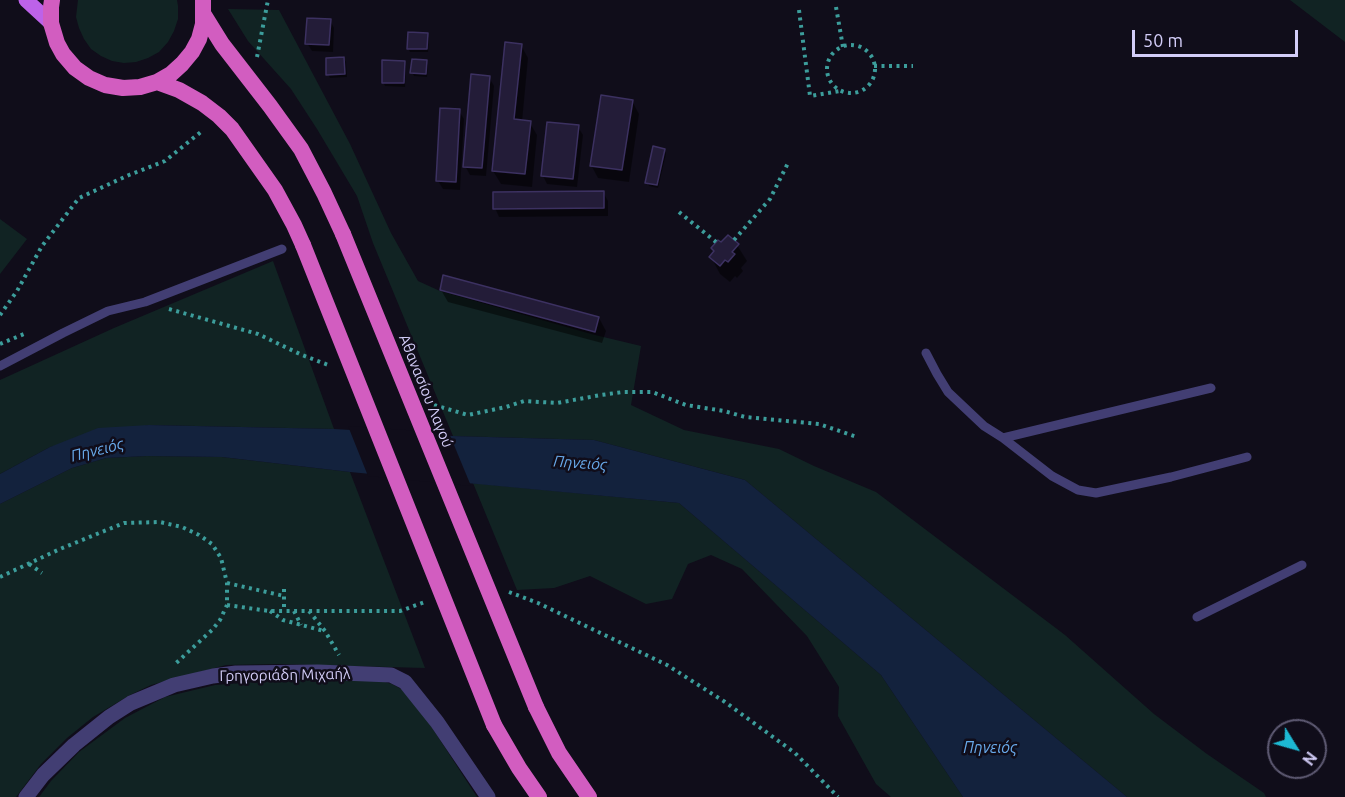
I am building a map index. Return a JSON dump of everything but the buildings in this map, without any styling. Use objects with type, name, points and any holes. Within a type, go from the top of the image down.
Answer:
[{"type":"highway","points":[[52,0],[51,23],[63,54],[75,68],[89,78],[105,85],[123,88],[140,87],[157,82],[177,69],[192,52],[199,39],[203,24],[203,7]]},
{"type":"highway","name":"Αθανασίου Λαγού","points":[[203,7],[222,44],[301,149],[324,193],[343,234],[536,707],[559,753],[589,797]]},
{"type":"highway","points":[[157,82],[179,90],[202,103],[232,129],[274,190],[294,225],[494,725],[539,797]]},
{"type":"main road","points":[[26,0],[51,23]]},
{"type":"street","name":"Γρηγοριάδη Μιχαήλ","points":[[26,797],[74,744],[131,703],[174,685],[213,676],[236,673],[318,672],[391,675],[405,682],[437,722],[488,797]]},
{"type":"lane","points":[[0,366],[108,311],[145,302],[282,249]]},
{"type":"lane","points":[[926,353],[948,392],[984,426],[1052,476],[1078,490],[1096,492],[1171,477],[1247,457]]},
{"type":"lane","points":[[1003,438],[1211,388]]},
{"type":"lane","points":[[1197,617],[1302,565]]},
{"type":"path","points":[[257,57],[268,0]]},
{"type":"path","points":[[836,7],[843,46]]},
{"type":"path","points":[[799,10],[810,96],[841,91]]},
{"type":"path","points":[[843,46],[861,47],[873,59],[874,66],[871,82],[858,92],[849,93],[834,86],[826,71],[831,54],[843,46]]},
{"type":"path","points":[[874,66],[913,66]]},
{"type":"path","points":[[0,315],[17,291],[42,246],[80,198],[165,161],[202,131]]},
{"type":"path","points":[[734,240],[770,198],[788,163]]},
{"type":"path","points":[[679,212],[716,242]]},
{"type":"path","points":[[145,302],[258,334],[334,367]]},
{"type":"path","points":[[430,403],[468,415],[506,408],[524,401],[557,404],[601,394],[652,392],[686,405],[745,417],[819,424],[857,437]]},
{"type":"path","points":[[0,577],[123,523],[160,522],[182,527],[200,535],[212,544],[221,558],[227,584],[227,605],[212,630],[173,666]]},
{"type":"path","points":[[29,563],[42,573]]},
{"type":"path","points":[[227,584],[284,596]]},
{"type":"path","points":[[501,589],[538,603],[667,665],[725,702],[795,753],[838,797]]},
{"type":"path","points":[[284,590],[284,611]]},
{"type":"path","points":[[227,605],[269,611],[399,611],[434,599]]},
{"type":"path","points":[[269,611],[283,620],[325,631]]},
{"type":"path","points":[[294,611],[301,625]]},
{"type":"path","points":[[309,611],[325,631],[341,660],[345,673]]},
{"type":"shaded area","points":[[78,0],[177,0],[178,19],[168,42],[159,52],[136,62],[112,61],[91,49],[84,39],[76,17]]},
{"type":"shaded area","points":[[1290,0],[1345,0],[1345,42]]},
{"type":"shaded area","points":[[228,9],[279,10],[350,144],[391,233],[418,281],[440,291],[641,346],[631,405],[684,430],[779,449],[876,492],[1065,635],[1154,714],[1264,793],[1266,797],[1127,797],[745,480],[594,440],[453,436],[373,243],[357,196],[291,89],[248,41]]},
{"type":"shaded area","points":[[0,219],[27,239],[0,274]]},
{"type":"shaded area","points":[[273,261],[334,429],[149,425],[50,447],[0,474],[0,380],[114,328]]},
{"type":"shaded area","points":[[222,457],[350,472],[425,668],[226,665],[151,685],[93,717],[67,738],[41,764],[16,797],[0,797],[0,504],[72,468],[106,458]]},
{"type":"shaded area","points":[[473,483],[679,503],[881,675],[963,797],[891,797],[876,784],[838,716],[839,687],[807,636],[742,569],[711,555],[688,564],[672,599],[646,604],[590,576],[554,588],[517,590]]},
{"type":"shaded area","points":[[297,679],[381,681],[401,689],[410,697],[429,723],[477,797],[39,797],[79,752],[125,718],[165,697],[215,685]]},
{"type":"water","name":"Πηνειός","points":[[149,425],[334,429],[453,436],[594,440],[745,480],[1127,797],[963,797],[881,675],[679,503],[350,472],[222,457],[147,456],[106,458],[72,468],[0,504],[0,474],[50,447],[98,428]]},
{"type":"pier","points":[[348,426],[449,433],[471,486],[368,476]]}]
